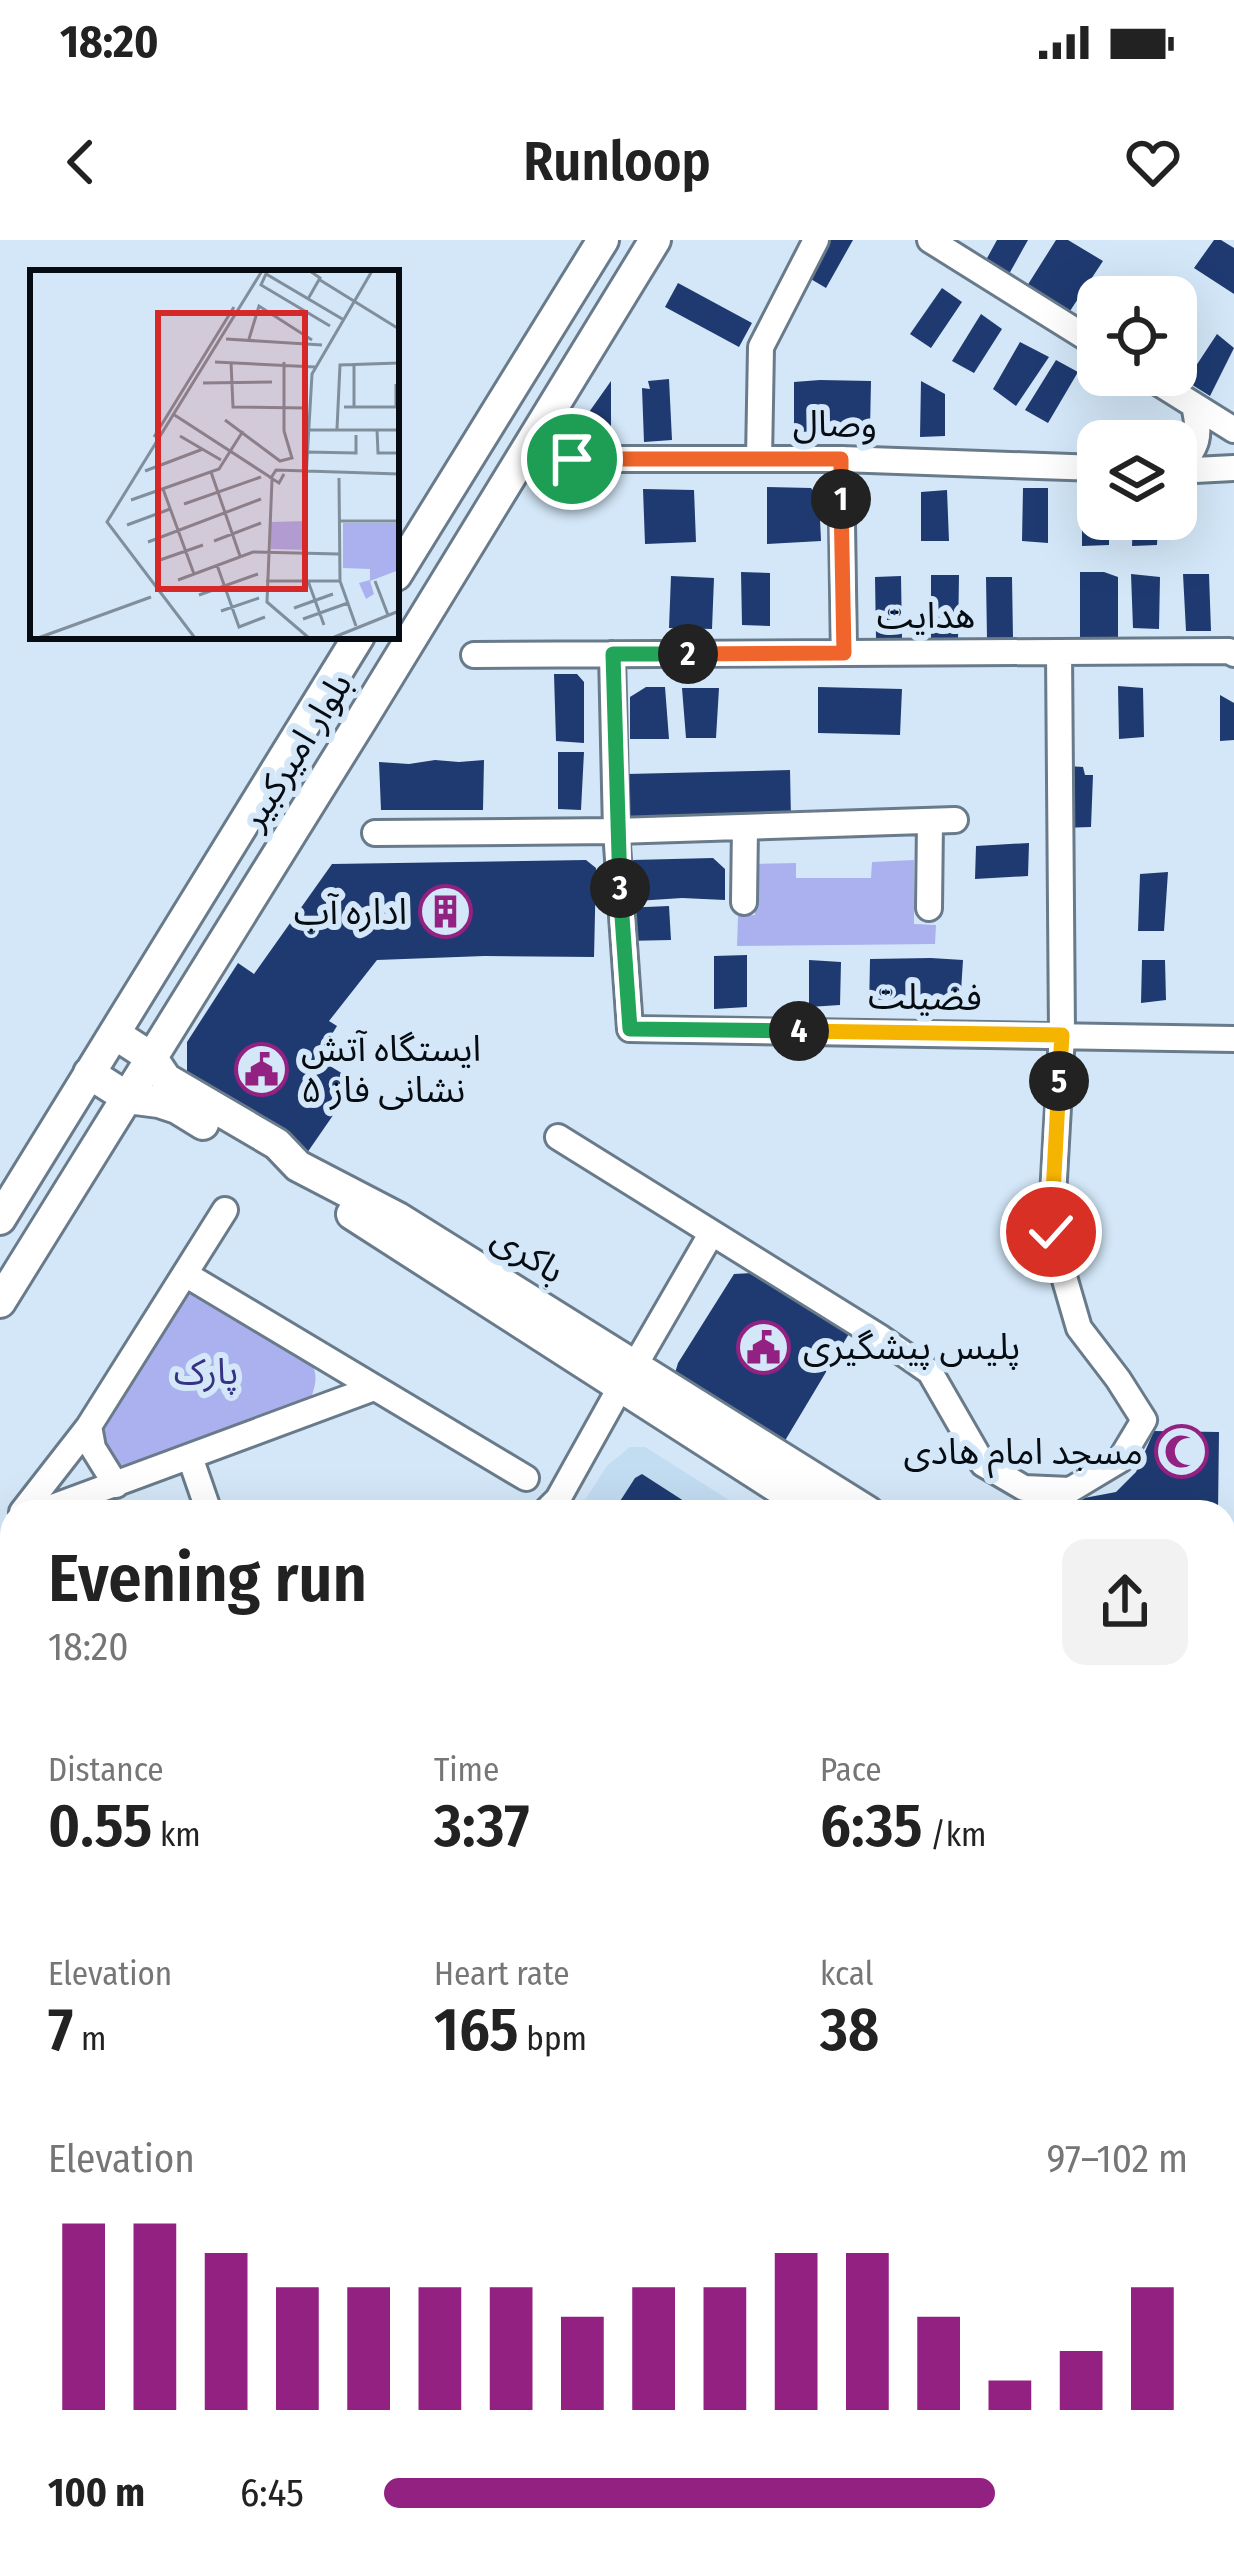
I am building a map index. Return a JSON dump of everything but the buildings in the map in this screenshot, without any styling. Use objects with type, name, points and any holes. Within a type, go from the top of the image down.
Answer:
[{"type":"street","points":[[399,570],[603,240]]},
{"type":"street","name":"بلوار امیرکبیر","points":[[0,1302],[655,240]]},
{"type":"street","points":[[759,459],[761,347],[816,240]]},
{"type":"street","points":[[930,240],[1077,332]]},
{"type":"street","points":[[1180,396],[1234,430]]},
{"type":"street","points":[[1194,405],[1200,430],[1197,440]]},
{"type":"street","name":"وصال","points":[[572,459],[841,459],[1077,467]]},
{"type":"street","points":[[841,459],[844,653]]},
{"type":"street","points":[[1197,470],[1234,468]]},
{"type":"street","name":"بلوار امیرکبیر","points":[[0,1219],[356,639]]},
{"type":"street","points":[[557,1137],[930,1372],[983,1464],[1024,1488],[1070,1490],[1120,1460],[1144,1420],[1079,1328],[1051,1232],[1062,1035],[1059,652]]},
{"type":"street","name":"فضیلت","points":[[613,654],[616,831],[630,1029],[1234,1039]]},
{"type":"street","name":"هدایت","points":[[474,655],[1234,654]]},
{"type":"street","points":[[375,833],[943,820],[929,908]]},
{"type":"street","points":[[744,902],[745,826]]},
{"type":"street","name":"باکری","points":[[115,1034],[152,1058],[166,1079],[277,1144],[298,1166],[398,1218],[800,1500]]},
{"type":"street","name":"باکری","points":[[89,1073],[128,1098],[176,1108],[627,1377],[847,1500]]},
{"type":"street","points":[[31,1500],[89,1426],[225,1210]]},
{"type":"street","points":[[557,1500],[711,1234]]},
{"type":"street","points":[[184,1274],[526,1478]]},
{"type":"street","points":[[73,1500],[374,1388]]},
{"type":"street","points":[[89,1426],[93,1448],[116,1485]]},
{"type":"street","points":[[190,1457],[205,1500]]},
{"type":"shaded area","points":[[630,1447],[645,1447],[729,1500],[585,1500],[607,1466]]},
{"type":"green space","points":[[914,860],[914,924],[936,925],[935,944],[737,946],[738,916],[755,915],[755,864],[796,863],[796,878],[871,878],[872,862]]},
{"type":"green space","name":"پارک","points":[[200,1293],[309,1359],[316,1379],[310,1401],[130,1468],[114,1466],[94,1428],[175,1299]]},
{"type":"place","name":"اداره آب","points":[[446,912]]},
{"type":"place","name":"ایستگاه آتش نشانی فاز ۵","points":[[262,1070]]},
{"type":"place","name":"پلیس پیشگیری","points":[[764,1347]]},
{"type":"place","name":"مسجد امام هادی","points":[[1182,1452]]},
{"type":"route","points":[[572,459],[841,459],[844,653],[613,654],[616,831],[630,1029],[1062,1035],[1051,1232]]}]
